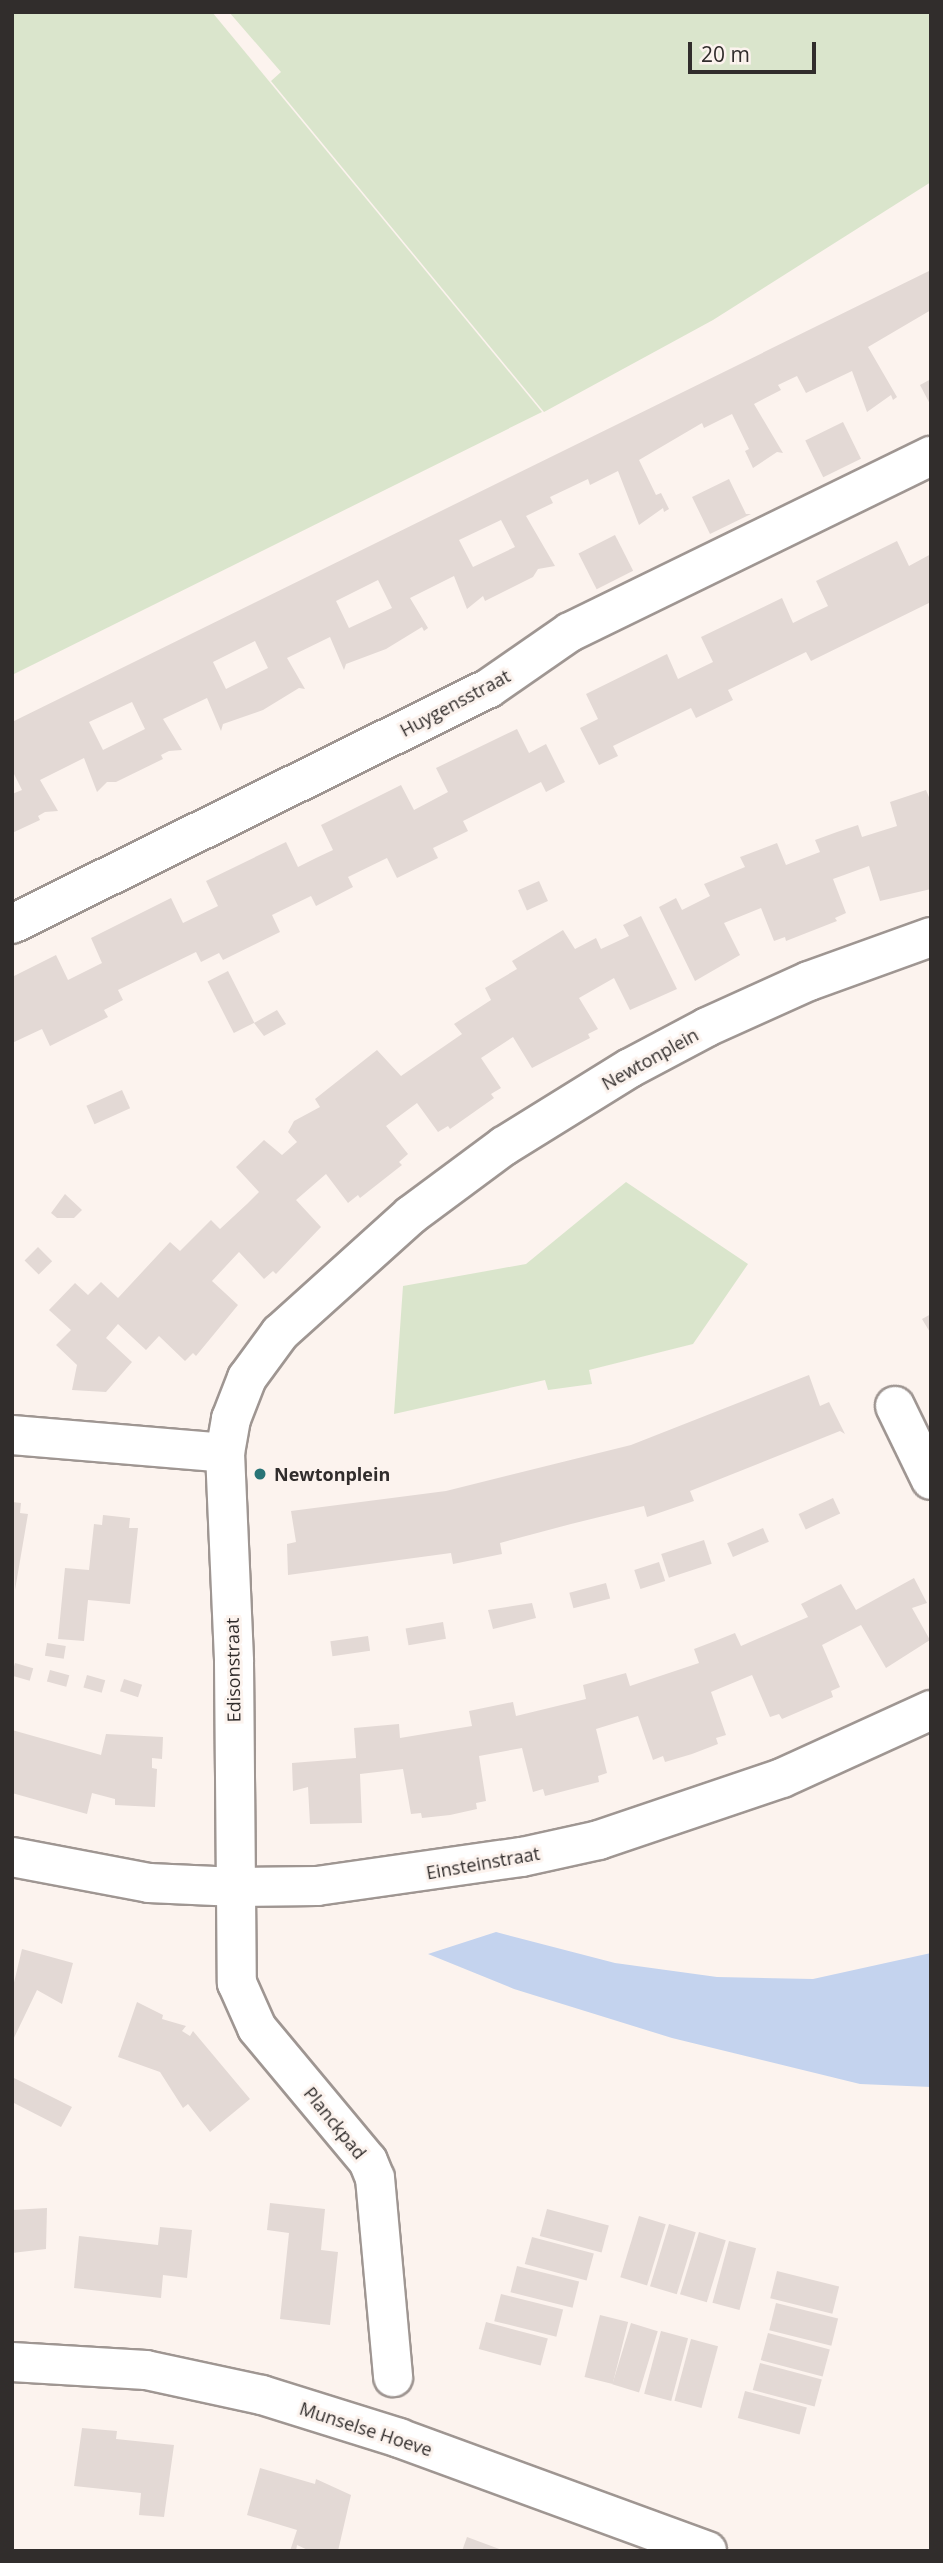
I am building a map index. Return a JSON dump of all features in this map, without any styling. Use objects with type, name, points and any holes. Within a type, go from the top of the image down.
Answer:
[{"type":"street","name":"Huygensstraat","points":[[12,924],[489,688],[570,632],[931,456]]},
{"type":"street","name":"Newtonplein","points":[[225,1453],[231,1419],[247,1378],[281,1333],[411,1216],[504,1146],[629,1068],[707,1027],[809,981],[931,937]]},
{"type":"street","points":[[895,1406],[931,1480]]},
{"type":"street","points":[[12,1435],[225,1453]]},
{"type":"street","name":"Edisonstraat","points":[[225,1453],[237,1887]]},
{"type":"street","name":"Einsteinstraat","points":[[12,1857],[149,1883],[237,1887],[317,1886],[407,1876],[599,1840],[782,1778],[931,1710]]},
{"type":"street","name":"Planckpad","points":[[237,1887],[237,1983],[248,2014],[368,2161],[375,2178],[393,2377]]},
{"type":"street","name":"Munselse Hoeve","points":[[12,2362],[146,2370],[262,2395],[399,2438],[707,2551]]},
{"type":"green space","points":[[12,12],[212,12],[542,412],[12,675]]},
{"type":"green space","points":[[229,12],[931,12],[931,182],[713,320],[544,412],[271,81],[281,72]]},
{"type":"green space","points":[[626,1182],[748,1264],[693,1344],[589,1370],[592,1384],[548,1390],[545,1380],[394,1414],[403,1286],[526,1264]]},
{"type":"water","points":[[496,1932],[615,1963],[717,1977],[813,1979],[931,1953],[931,2087],[860,2084],[672,2038],[514,1989],[428,1954]]},
{"type":"building","points":[[931,270],[931,310],[868,347],[897,397],[893,400],[891,395],[867,412],[852,371],[806,393],[797,376],[778,385],[781,390],[754,404],[783,453],[777,452],[753,468],[745,451],[749,449],[732,414],[704,428],[702,423],[639,460],[656,495],[661,493],[669,509],[664,512],[663,508],[639,525],[618,471],[590,485],[588,479],[550,497],[553,503],[526,516],[555,566],[538,569],[533,577],[485,601],[483,596],[467,609],[454,576],[410,598],[428,628],[424,631],[422,627],[386,649],[346,664],[344,670],[330,637],[287,658],[305,689],[299,688],[263,710],[223,724],[221,731],[207,698],[163,719],[182,750],[169,751],[161,755],[163,759],[116,782],[107,782],[97,792],[84,758],[40,780],[58,811],[45,812],[38,816],[40,820],[12,833],[12,794],[22,790],[12,770],[12,722]],"holes":[[[501,520],[515,547],[473,567],[459,540]],[[378,580],[392,608],[349,628],[336,601]],[[255,641],[268,668],[226,689],[213,662]],[[132,702],[145,729],[103,750],[89,722]]]},
{"type":"building","points":[[931,379],[931,406],[920,385]]},
{"type":"building","points":[[843,422],[861,459],[823,477],[805,440]]},
{"type":"building","points":[[729,479],[746,514],[751,514],[710,534],[692,497]]},
{"type":"building","points":[[615,535],[633,571],[597,589],[578,554]]},
{"type":"building","points":[[897,541],[909,566],[931,554],[931,602],[811,661],[806,652],[728,690],[733,700],[696,718],[691,708],[613,746],[618,756],[599,765],[580,728],[598,719],[586,694],[667,654],[678,679],[713,662],[701,637],[782,598],[793,623],[828,606],[816,581]]},
{"type":"building","points":[[517,729],[529,753],[546,744],[565,782],[546,792],[541,782],[463,821],[468,831],[433,848],[438,858],[397,878],[387,858],[348,877],[353,887],[316,906],[311,896],[272,915],[280,932],[223,960],[219,953],[201,962],[196,952],[118,990],[123,1000],[104,1010],[108,1017],[50,1046],[42,1029],[12,1043],[12,977],[56,955],[68,980],[102,963],[91,938],[171,898],[183,923],[218,906],[206,881],[286,842],[298,867],[333,850],[321,825],[401,785],[414,810],[448,792],[436,768]]},
{"type":"building","points":[[926,790],[931,802],[931,889],[880,901],[869,866],[833,879],[846,913],[835,918],[837,921],[786,941],[785,937],[774,941],[761,908],[724,923],[740,955],[695,981],[659,907],[676,898],[682,910],[710,896],[704,884],[745,867],[740,857],[777,843],[786,865],[820,852],[815,840],[837,832],[858,825],[862,837],[897,826],[890,802]]},
{"type":"building","points":[[539,881],[548,901],[527,910],[518,890]]},
{"type":"building","points":[[641,916],[677,989],[630,1010],[614,978],[579,998],[598,1029],[588,1034],[590,1038],[532,1068],[513,1037],[481,1058],[501,1088],[491,1094],[494,1098],[450,1129],[448,1126],[438,1132],[417,1103],[386,1126],[408,1154],[399,1162],[402,1165],[360,1198],[358,1195],[348,1203],[326,1174],[296,1200],[321,1227],[276,1274],[273,1271],[264,1279],[239,1252],[212,1281],[238,1305],[196,1356],[193,1353],[185,1361],[159,1336],[146,1350],[118,1324],[106,1338],[132,1362],[106,1392],[72,1390],[77,1365],[56,1345],[71,1330],[49,1310],[75,1283],[88,1295],[101,1282],[118,1298],[170,1242],[180,1251],[211,1220],[220,1229],[247,1204],[259,1192],[236,1167],[264,1140],[282,1155],[297,1142],[288,1132],[294,1121],[320,1107],[315,1099],[377,1050],[401,1076],[462,1034],[454,1024],[491,1000],[485,988],[517,969],[512,961],[563,930],[575,949],[596,938],[601,949],[629,936],[623,925]]},
{"type":"building","points":[[228,971],[254,1023],[234,1033],[208,981]]},
{"type":"building","points":[[277,1010],[286,1024],[264,1036],[254,1023]]},
{"type":"building","points":[[122,1090],[130,1108],[95,1124],[86,1106]]},
{"type":"building","points":[[65,1194],[82,1210],[74,1218],[57,1218],[51,1213]]},
{"type":"building","points":[[38,1247],[52,1261],[39,1275],[25,1260]]},
{"type":"building","points":[[931,1314],[931,1334],[922,1319]]},
{"type":"building","points":[[809,1375],[820,1406],[829,1402],[845,1434],[840,1431],[690,1491],[694,1501],[647,1517],[644,1506],[571,1524],[500,1543],[502,1554],[453,1564],[451,1553],[288,1575],[287,1544],[296,1542],[291,1511],[446,1491],[631,1445]]},
{"type":"building","points":[[833,1498],[840,1513],[806,1529],[799,1514]]},
{"type":"building","points":[[12,1502],[21,1503],[20,1513],[28,1514],[15,1590]]},
{"type":"building","points":[[103,1515],[130,1518],[129,1528],[138,1528],[130,1604],[88,1600],[84,1641],[58,1639],[65,1568],[89,1570],[94,1524],[102,1525]]},
{"type":"building","points":[[763,1528],[769,1542],[733,1557],[727,1543]]},
{"type":"building","points":[[704,1540],[712,1564],[669,1578],[661,1554]]},
{"type":"building","points":[[659,1562],[665,1581],[640,1589],[634,1570]]},
{"type":"building","points":[[914,1578],[927,1603],[912,1608],[930,1640],[886,1668],[861,1625],[822,1645],[840,1687],[831,1691],[833,1697],[782,1719],[779,1714],[770,1717],[752,1675],[711,1692],[726,1735],[716,1738],[718,1744],[692,1754],[665,1762],[663,1756],[653,1760],[638,1716],[596,1729],[607,1773],[598,1776],[599,1782],[545,1796],[543,1789],[533,1792],[522,1748],[479,1756],[486,1801],[476,1803],[477,1809],[450,1815],[422,1818],[421,1813],[411,1814],[403,1769],[360,1774],[362,1823],[310,1824],[308,1787],[293,1791],[292,1763],[356,1758],[354,1728],[399,1724],[400,1738],[472,1726],[469,1711],[513,1702],[516,1716],[586,1699],[583,1685],[626,1673],[630,1686],[699,1663],[694,1649],[735,1633],[741,1646],[808,1617],[801,1604],[841,1584],[856,1610]]},
{"type":"building","points":[[606,1583],[610,1598],[573,1608],[569,1593]]},
{"type":"building","points":[[532,1603],[536,1618],[493,1629],[488,1610]]},
{"type":"building","points":[[443,1622],[446,1639],[409,1645],[406,1629]]},
{"type":"building","points":[[368,1636],[370,1651],[332,1656],[330,1641]]},
{"type":"building","points":[[47,1643],[66,1646],[64,1659],[45,1656]]},
{"type":"building","points":[[15,1663],[33,1668],[30,1681],[12,1676]]},
{"type":"building","points":[[50,1670],[69,1675],[66,1687],[47,1682]]},
{"type":"building","points":[[87,1675],[105,1680],[102,1693],[83,1687]]},
{"type":"building","points":[[124,1679],[142,1685],[138,1697],[120,1691]]},
{"type":"building","points":[[12,1730],[101,1755],[106,1734],[163,1737],[162,1759],[152,1758],[152,1768],[157,1769],[155,1807],[115,1805],[115,1799],[92,1793],[87,1814],[12,1793]]},
{"type":"building","points":[[22,1949],[73,1963],[62,2004],[37,1990],[12,2042],[12,1991]]},
{"type":"building","points":[[137,2002],[163,2015],[162,2019],[186,2026],[182,2031],[190,2036],[193,2031],[250,2099],[210,2132],[188,2104],[183,2108],[160,2072],[118,2057]]},
{"type":"building","points":[[12,2077],[72,2107],[61,2127],[12,2102]]},
{"type":"building","points":[[270,2203],[325,2209],[321,2250],[338,2252],[330,2325],[280,2319],[289,2233],[267,2230]]},
{"type":"building","points":[[47,2208],[46,2249],[12,2253],[12,2210]]},
{"type":"building","points":[[547,2209],[609,2226],[602,2253],[540,2236]]},
{"type":"building","points":[[639,2216],[666,2224],[647,2285],[620,2277]]},
{"type":"building","points":[[669,2224],[696,2232],[677,2294],[650,2286]]},
{"type":"building","points":[[160,2227],[192,2230],[187,2278],[163,2275],[161,2298],[74,2288],[79,2236],[158,2245]]},
{"type":"building","points":[[699,2232],[726,2240],[707,2302],[680,2294]]},
{"type":"building","points":[[532,2237],[594,2254],[587,2281],[525,2264]]},
{"type":"building","points":[[729,2241],[756,2248],[739,2310],[712,2303]]},
{"type":"building","points":[[517,2266],[579,2281],[573,2308],[510,2292]]},
{"type":"building","points":[[777,2271],[839,2286],[832,2314],[770,2298]]},
{"type":"building","points":[[501,2294],[563,2309],[556,2337],[494,2321]]},
{"type":"building","points":[[776,2303],[838,2318],[831,2346],[769,2330]]},
{"type":"building","points":[[600,2315],[628,2322],[613,2384],[585,2377]]},
{"type":"building","points":[[486,2322],[548,2339],[541,2366],[479,2349]]},
{"type":"building","points":[[631,2323],[658,2331],[639,2392],[612,2384]]},
{"type":"building","points":[[661,2331],[688,2338],[671,2401],[644,2394]]},
{"type":"building","points":[[768,2333],[830,2350],[823,2377],[761,2360]]},
{"type":"building","points":[[691,2339],[718,2346],[701,2408],[674,2401]]},
{"type":"building","points":[[760,2363],[822,2380],[815,2407],[753,2390]]},
{"type":"building","points":[[745,2391],[807,2408],[800,2435],[738,2418]]},
{"type":"building","points":[[82,2428],[117,2431],[116,2439],[174,2445],[164,2517],[139,2515],[141,2493],[74,2486]]},
{"type":"building","points":[[260,2468],[315,2484],[316,2479],[351,2495],[338,2551],[310,2551],[297,2545],[296,2551],[290,2551],[297,2530],[247,2515]]},
{"type":"building","points":[[467,2537],[502,2550],[502,2551],[462,2551]]},
{"type":"place","name":"Newtonplein","points":[[260,1474]]}]
